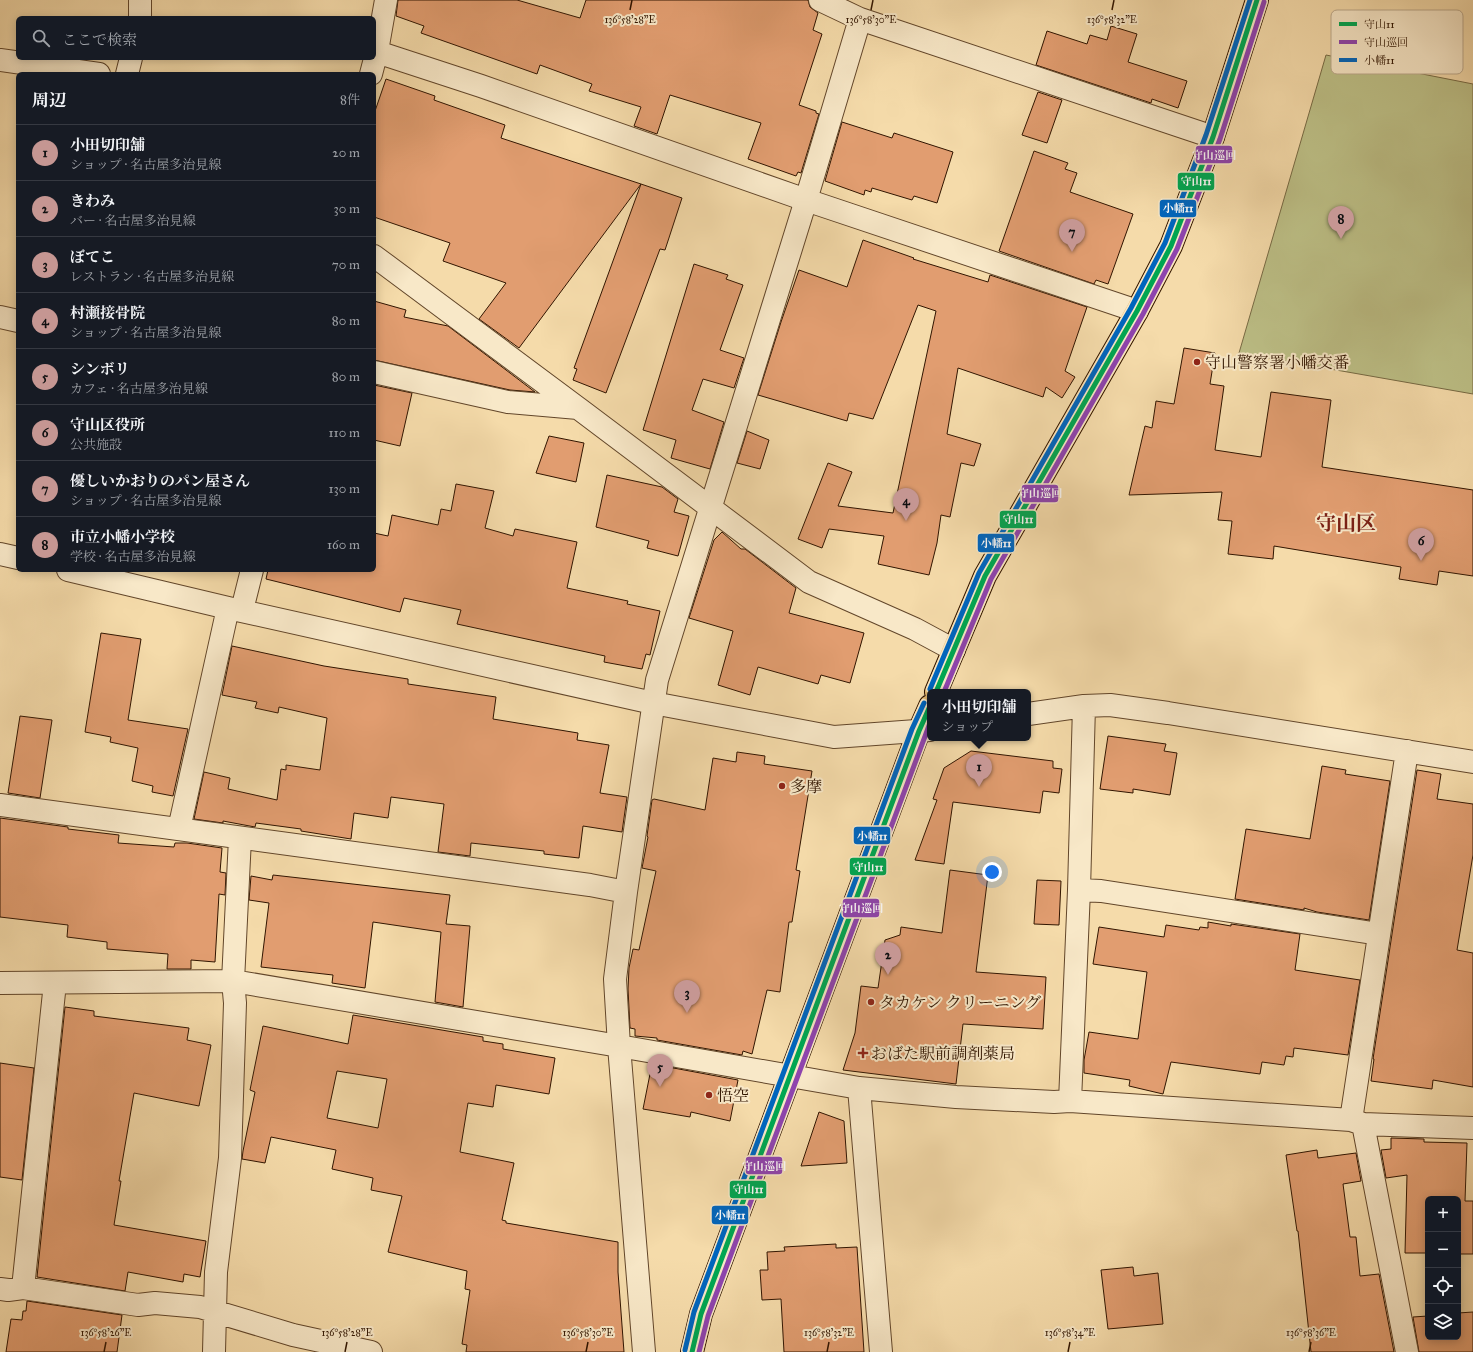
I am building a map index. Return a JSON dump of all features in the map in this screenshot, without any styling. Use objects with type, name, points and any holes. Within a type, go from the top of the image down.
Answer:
[{"type":"main road","points":[[937,689],[985,576],[1138,311],[1171,246],[1214,137],[1257,0]]},
{"type":"main road","points":[[692,1352],[701,1314],[790,1076],[924,731],[927,718]]},
{"type":"street","points":[[140,0],[140,16]]},
{"type":"street","points":[[376,46],[386,0]]},
{"type":"street","points":[[820,0],[860,19],[1214,137]]},
{"type":"street","points":[[644,1352],[619,1046],[615,979],[653,703],[657,680],[806,200],[860,19]]},
{"type":"street","points":[[376,51],[806,200],[1138,311]]},
{"type":"street","points":[[0,60],[85,72]]},
{"type":"street","points":[[128,72],[130,60]]},
{"type":"street","points":[[371,72],[373,60]]},
{"type":"street","points":[[376,257],[809,582],[915,629],[954,650]]},
{"type":"street","points":[[0,317],[16,321]]},
{"type":"street","points":[[376,372],[508,402],[578,408]]},
{"type":"street","points":[[0,554],[16,558]]},
{"type":"street","points":[[77,572],[653,703],[834,737],[924,731]]},
{"type":"street","points":[[179,829],[235,609],[251,572]]},
{"type":"street","points":[[1031,714],[1084,706],[1110,705],[1168,712],[1473,762]]},
{"type":"street","points":[[1070,1101],[1079,890],[1084,706]]},
{"type":"street","points":[[1407,751],[1379,934],[1357,1122],[1407,1352]]},
{"type":"street","points":[[0,806],[590,885],[626,892]]},
{"type":"street","points":[[214,1352],[216,1272],[230,1158],[235,1003],[233,981],[240,838]]},
{"type":"street","points":[[1079,890],[1101,890],[1379,934]]},
{"type":"street","points":[[0,983],[233,981],[859,1088],[956,1097],[1054,1102],[1070,1101],[1357,1122],[1473,1128]]},
{"type":"street","points":[[23,1288],[55,983]]},
{"type":"street","points":[[859,1088],[881,1352]]},
{"type":"street","points":[[0,1289],[8,1290],[23,1288],[138,1305],[155,1303],[200,1307],[292,1335],[371,1352]]},
{"type":"green space","points":[[1326,55],[1331,56],[1331,74],[1422,74],[1473,84],[1473,394],[1239,353]]},
{"type":"building","points":[[398,0],[517,0],[580,18],[586,0],[808,0],[810,7],[818,13],[813,30],[822,34],[799,105],[816,111],[816,113],[819,114],[801,173],[798,172],[796,176],[748,159],[761,123],[670,95],[657,134],[634,126],[641,107],[589,91],[592,84],[540,65],[537,74],[421,33],[424,26],[396,16]]},
{"type":"building","points":[[1111,26],[1137,34],[1128,62],[1187,81],[1178,108],[1152,99],[1151,103],[1036,65],[1047,31],[1087,44],[1090,35],[1107,40]]},
{"type":"building","points":[[386,79],[435,96],[434,100],[505,125],[501,138],[641,184],[519,348],[479,319],[506,283],[443,261],[450,243],[376,218],[376,108]]},
{"type":"building","points":[[1038,92],[1062,100],[1047,143],[1022,135]]},
{"type":"building","points":[[842,122],[892,138],[894,133],[953,152],[937,203],[914,196],[912,200],[872,188],[871,192],[865,190],[864,195],[825,181]]},
{"type":"building","points":[[1034,151],[1068,163],[1065,169],[1077,173],[1070,192],[1133,214],[1108,284],[1096,280],[1094,284],[999,251]]},
{"type":"building","points":[[641,184],[682,198],[665,250],[660,249],[606,393],[573,380],[577,369],[574,368]]},
{"type":"building","points":[[863,240],[914,258],[913,259],[988,282],[990,275],[1087,307],[1065,371],[1075,377],[1062,398],[1046,387],[1043,397],[958,368],[947,434],[981,444],[974,466],[961,463],[950,517],[941,515],[937,543],[929,575],[878,564],[884,536],[829,529],[822,548],[798,539],[828,463],[852,472],[838,506],[893,513],[936,311],[918,305],[873,419],[849,413],[847,421],[758,395],[799,270],[847,287]]},
{"type":"building","points":[[694,264],[728,275],[726,279],[743,285],[720,350],[744,358],[734,388],[703,379],[692,410],[724,422],[710,469],[671,458],[676,440],[643,430]]},
{"type":"building","points":[[376,302],[406,310],[404,317],[448,326],[535,392],[510,390],[376,360]]},
{"type":"building","points":[[1184,348],[1215,353],[1210,384],[1224,386],[1215,450],[1261,457],[1271,392],[1331,400],[1322,467],[1473,490],[1473,576],[1439,571],[1437,585],[1399,579],[1401,567],[1274,546],[1273,559],[1228,554],[1232,521],[1218,520],[1222,492],[1129,495],[1145,426],[1152,428],[1156,401],[1174,404]]},
{"type":"building","points":[[376,385],[412,393],[400,446],[376,440]]},
{"type":"building","points":[[747,431],[769,440],[760,469],[737,463]]},
{"type":"building","points":[[549,436],[584,443],[576,482],[536,473]]},
{"type":"building","points":[[607,475],[662,487],[678,499],[674,512],[689,516],[678,556],[647,548],[649,541],[596,527]]},
{"type":"building","points":[[456,484],[494,491],[485,528],[513,536],[515,529],[577,542],[567,588],[628,601],[627,604],[660,611],[650,655],[646,654],[642,669],[604,662],[605,656],[457,624],[461,610],[404,598],[400,612],[266,579],[268,572],[376,572],[376,533],[388,536],[392,515],[438,525],[441,509],[451,511]]},
{"type":"building","points":[[722,532],[741,549],[745,549],[796,588],[789,613],[864,633],[850,683],[821,675],[818,684],[758,667],[750,695],[718,685],[733,631],[689,618],[714,540]]},
{"type":"building","points":[[101,633],[141,639],[128,720],[188,729],[173,796],[152,792],[153,786],[132,781],[138,748],[110,742],[111,737],[85,732]]},
{"type":"building","points":[[232,646],[324,666],[408,679],[408,684],[496,697],[493,719],[578,733],[577,740],[609,745],[600,793],[627,797],[622,832],[583,826],[579,858],[544,854],[544,851],[471,843],[470,856],[438,852],[444,804],[391,797],[388,818],[354,813],[351,839],[301,831],[301,829],[256,823],[255,827],[223,821],[223,823],[194,819],[204,772],[230,778],[228,789],[277,800],[281,769],[286,770],[286,765],[320,770],[327,718],[279,707],[278,713],[255,708],[257,702],[222,695]]},
{"type":"building","points":[[20,716],[52,720],[40,798],[8,793]]},
{"type":"building","points":[[1108,736],[1166,744],[1164,751],[1177,753],[1170,795],[1133,789],[1133,793],[1100,789]]},
{"type":"building","points":[[971,751],[1053,761],[1053,768],[1062,769],[1059,793],[1043,791],[1040,813],[953,802],[944,864],[915,860],[937,800],[933,799],[944,768]]},
{"type":"building","points":[[737,752],[765,756],[764,764],[812,771],[796,870],[800,871],[792,922],[789,922],[780,992],[767,990],[752,1054],[743,1051],[742,1055],[657,1040],[657,1038],[635,1036],[635,1029],[630,1028],[628,989],[629,968],[633,949],[639,950],[656,871],[642,868],[648,837],[652,800],[654,799],[705,810],[713,758],[736,762]]},
{"type":"building","points":[[1322,766],[1346,770],[1345,774],[1390,781],[1369,920],[1317,912],[1304,908],[1304,910],[1235,899],[1246,829],[1310,839]]},
{"type":"building","points":[[1417,770],[1441,774],[1437,799],[1473,804],[1473,855],[1457,950],[1473,953],[1473,1087],[1433,1080],[1432,1089],[1371,1081],[1373,1059]]},
{"type":"building","points":[[0,818],[68,827],[68,829],[119,835],[118,843],[174,847],[175,843],[187,843],[222,848],[220,872],[226,873],[225,895],[219,894],[215,962],[191,960],[191,969],[167,969],[168,954],[107,949],[107,942],[67,937],[68,925],[0,917]]},
{"type":"building","points":[[950,870],[988,875],[976,972],[1046,977],[1043,1029],[963,1024],[956,1084],[843,1070],[855,1033],[861,986],[878,988],[885,940],[900,935],[901,927],[942,933]]},
{"type":"building","points":[[273,875],[450,895],[446,924],[470,926],[463,1007],[435,1002],[441,932],[373,922],[365,988],[332,983],[333,975],[261,967],[269,903],[249,900],[251,876],[272,880]]},
{"type":"building","points":[[1037,880],[1061,881],[1059,925],[1034,924]]},
{"type":"building","points":[[1208,922],[1300,934],[1295,970],[1360,980],[1348,1055],[1294,1048],[1293,1057],[1286,1056],[1284,1065],[1262,1062],[1260,1074],[1171,1062],[1163,1094],[1129,1086],[1130,1080],[1084,1073],[1084,1060],[1089,1032],[1138,1039],[1147,972],[1093,964],[1099,927],[1164,937],[1166,925],[1199,930],[1200,927],[1208,928]]},
{"type":"building","points":[[65,1007],[94,1011],[94,1016],[189,1028],[187,1040],[211,1045],[199,1106],[134,1093],[119,1181],[121,1181],[114,1225],[206,1241],[200,1277],[184,1274],[183,1282],[128,1272],[125,1291],[37,1277]]},
{"type":"building","points":[[353,1015],[483,1037],[483,1041],[503,1044],[503,1049],[555,1058],[549,1094],[496,1085],[493,1107],[468,1103],[460,1152],[514,1163],[502,1220],[506,1221],[506,1223],[618,1242],[618,1272],[624,1352],[466,1352],[467,1345],[462,1344],[470,1290],[465,1289],[467,1271],[388,1252],[402,1196],[371,1190],[373,1178],[332,1169],[336,1150],[271,1137],[265,1163],[242,1159],[255,1092],[250,1090],[263,1026],[348,1044]],"holes":[[[337,1071],[387,1079],[378,1128],[327,1118]]]},
{"type":"building","points":[[0,1063],[34,1068],[22,1180],[0,1177]]},
{"type":"building","points":[[652,1064],[738,1080],[730,1121],[691,1112],[690,1117],[643,1109]]},
{"type":"building","points":[[819,1112],[844,1121],[847,1163],[801,1166]]},
{"type":"building","points":[[1391,1138],[1424,1139],[1424,1142],[1467,1143],[1465,1201],[1473,1201],[1473,1254],[1461,1254],[1461,1196],[1425,1196],[1425,1253],[1405,1253],[1407,1175],[1386,1178],[1381,1150],[1391,1149]]},
{"type":"building","points":[[1317,1150],[1318,1158],[1356,1153],[1361,1181],[1343,1184],[1350,1237],[1356,1237],[1360,1276],[1379,1274],[1394,1352],[1311,1352],[1298,1231],[1286,1155]]},
{"type":"building","points":[[836,1244],[836,1248],[857,1247],[864,1352],[784,1352],[781,1299],[762,1300],[760,1270],[768,1270],[767,1252],[785,1251],[784,1247]]},
{"type":"building","points":[[1133,1267],[1134,1276],[1158,1273],[1163,1324],[1108,1329],[1101,1270]]},
{"type":"building","points":[[27,1301],[122,1315],[117,1352],[6,1352],[11,1319],[22,1320],[23,1311],[26,1311]]},
{"type":"building","points":[[1473,1312],[1473,1352],[1419,1352],[1413,1317],[1425,1316],[1425,1340],[1461,1340],[1461,1313]]},
{"type":"transit line","name":"小幡11","points":[[930,689],[979,573],[1131,308],[1165,243],[1206,135],[1250,0]]},
{"type":"transit line","name":"守山11","points":[[937,689],[985,576],[1137,311],[1171,246],[1213,137],[1257,0]]},
{"type":"transit line","name":"守山巡回","points":[[945,689],[991,579],[1143,314],[1177,249],[1220,139],[1264,2]]},
{"type":"transit line","name":"小幡11","points":[[685,1350],[694,1312],[912,729],[924,703]]},
{"type":"transit line","name":"守山11","points":[[692,1352],[701,1314],[927,713]]},
{"type":"transit line","name":"守山巡回","points":[[699,1352],[708,1316],[927,731]]},
{"type":"place","name":"市立小幡小学校","points":[[1341,239]]},
{"type":"place","name":"優しいかおりのパン屋さん","points":[[1072,252]]},
{"type":"place","name":"守山警察署小幡交番","points":[[1197,362]]},
{"type":"place","name":"村瀬接骨院","points":[[906,521]]},
{"type":"place","name":"守山区役所","points":[[1421,561]]},
{"type":"place","name":"多摩","points":[[782,786]]},
{"type":"place","name":"小田切印舗","points":[[979,787]]},
{"type":"place","name":"きわみ","points":[[888,975]]},
{"type":"place","name":"タカケン クリーニング","points":[[871,1002]]},
{"type":"place","name":"ぼてこ","points":[[687,1013]]},
{"type":"place","name":"おばた駅前調剤薬局","points":[[863,1053]]},
{"type":"place","name":"シンボリ","points":[[660,1087]]},
{"type":"place","name":"悟空","points":[[709,1095]]},
{"type":"district","name":"守山区","points":[[1346,523]]}]
